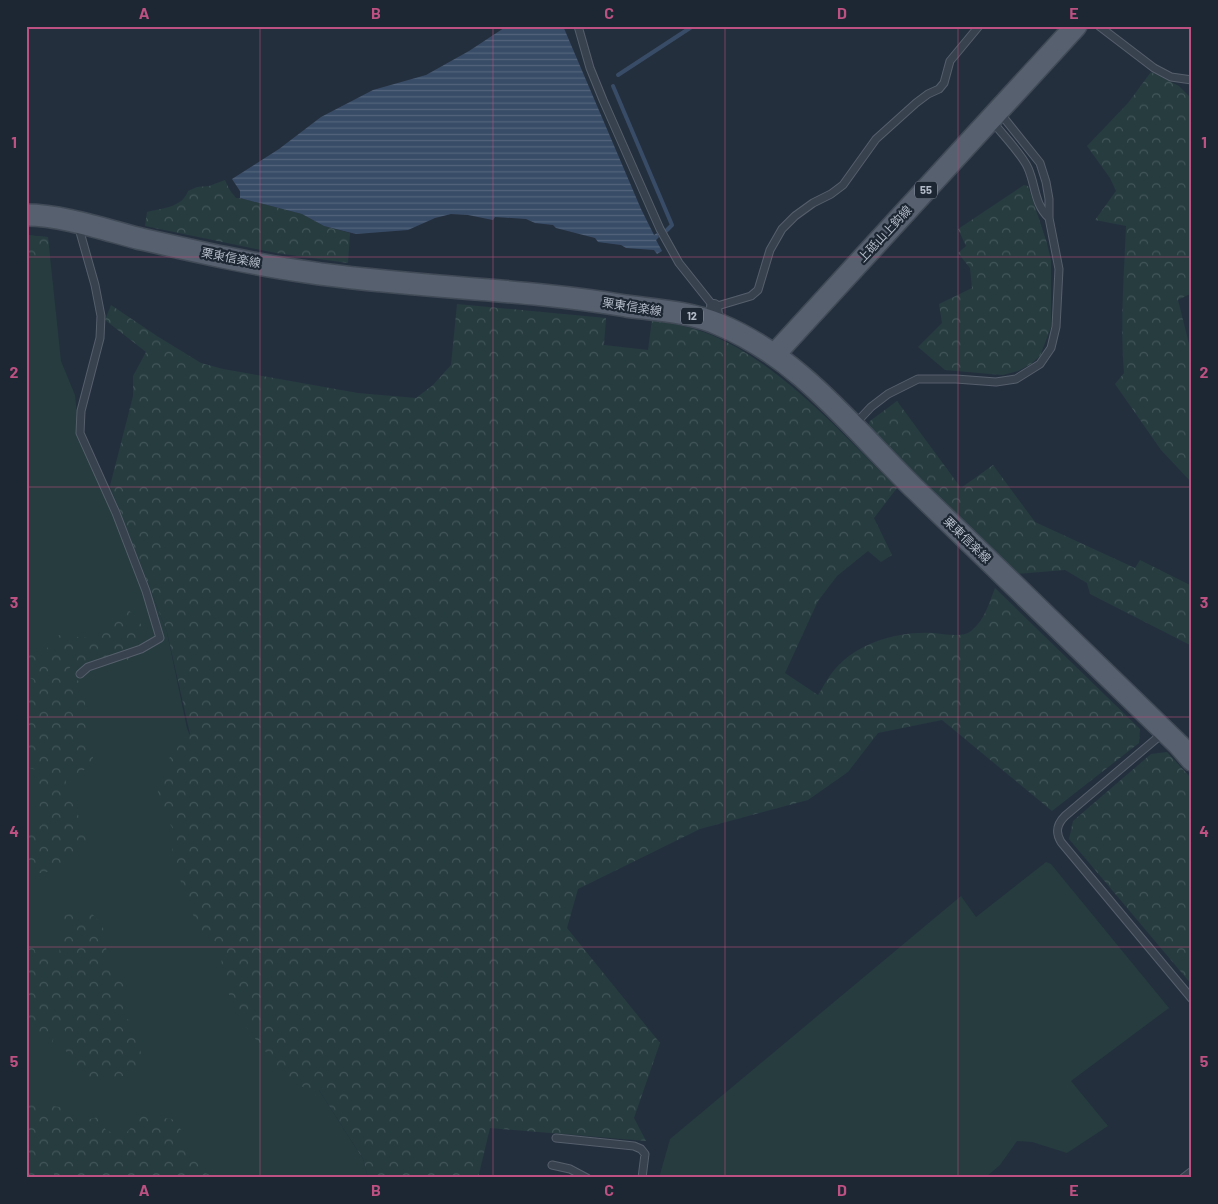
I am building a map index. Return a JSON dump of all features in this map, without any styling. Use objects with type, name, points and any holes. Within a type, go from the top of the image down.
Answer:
[{"type":"main road","name":"上砥山上鈎線","points":[[775,354],[1076,26]]},
{"type":"main road","name":"栗東信楽線","points":[[26,215],[78,223],[181,248],[304,272],[361,280],[588,299],[694,317],[715,315],[775,354],[805,378],[921,495],[1165,731],[1192,760]]},
{"type":"lane","points":[[578,26],[590,68],[660,229],[679,263],[715,315],[751,296],[758,290],[770,250],[782,229],[795,216],[813,203],[831,194],[843,185],[876,139],[916,103],[939,89],[944,83],[950,61],[979,26]]},
{"type":"lane","points":[[1099,26],[1154,68],[1171,77],[1192,80]]},
{"type":"lane","points":[[852,426],[871,407],[888,394],[918,379],[996,382],[1016,379],[1040,364],[1051,348],[1056,327],[1059,269],[1049,218],[1049,199],[1040,163],[994,115]]},
{"type":"lane","points":[[994,115],[1026,164],[1042,212],[1049,218]]},
{"type":"lane","points":[[78,223],[95,285],[101,316],[100,338],[81,411],[80,434],[116,514],[146,591],[160,638],[141,649],[88,667],[80,674]]},
{"type":"lane","points":[[1165,731],[1065,816],[1059,822],[1057,830],[1061,842],[1192,999]]},
{"type":"lane","points":[[556,1138],[634,1146],[641,1149],[644,1154],[642,1178]]},
{"type":"lane","points":[[552,1165],[570,1169],[587,1178]]},
{"type":"lane","points":[[1184,1178],[1192,1171]]},
{"type":"green space","points":[[1151,72],[1179,86],[1192,99],[1192,293],[1178,300],[1192,356],[1192,483],[1161,450],[1115,384],[1124,373],[1122,318],[1126,226],[1095,220],[1116,191],[1110,178],[1087,146],[1128,103]]},
{"type":"green space","points":[[225,180],[236,198],[302,214],[324,226],[350,233],[348,263],[276,253],[145,226],[147,212],[176,204],[185,197],[188,191],[197,187],[209,186]]},
{"type":"green space","points":[[1024,185],[1028,186],[1051,260],[1051,327],[1040,356],[1031,364],[1018,371],[1003,375],[945,370],[918,347],[942,323],[939,304],[972,288],[970,268],[958,253],[966,246],[958,229]]},
{"type":"green space","points":[[26,235],[48,237],[61,361],[75,395],[78,425],[94,471],[110,486],[167,632],[187,728],[319,1090],[363,1159],[368,1178],[26,1178]]},
{"type":"green space","points":[[26,235],[48,237],[50,260],[26,263]]},
{"type":"green space","points":[[457,304],[606,318],[604,345],[648,350],[652,319],[691,328],[714,336],[740,349],[765,365],[788,384],[812,404],[897,488],[874,518],[892,555],[881,562],[868,551],[837,576],[818,601],[785,673],[818,695],[835,669],[867,645],[893,636],[906,634],[933,633],[958,635],[971,631],[983,617],[995,588],[1140,729],[1139,743],[1052,811],[942,720],[878,733],[848,772],[808,800],[700,829],[578,889],[567,928],[660,1043],[634,1118],[646,1141],[490,1128],[478,1178],[368,1178],[363,1159],[319,1090],[315,1096],[280,1070],[243,1023],[223,982],[221,967],[223,945],[210,939],[198,927],[183,890],[172,848],[175,832],[161,809],[158,788],[160,778],[169,758],[190,734],[167,632],[110,486],[133,396],[133,376],[146,352],[105,320],[111,305],[201,363],[223,369],[358,393],[416,398],[433,385],[451,365]]},
{"type":"green space","points":[[897,401],[961,488],[993,465],[1035,522],[1135,568],[1140,560],[1192,586],[1192,646],[1090,594],[1087,583],[1065,570],[1015,574],[940,502],[868,426],[870,421]]},
{"type":"green space","points":[[122,605],[137,619],[145,637],[127,661],[116,665],[81,665],[75,660],[67,672],[85,686],[87,722],[93,758],[87,768],[76,775],[68,766],[65,769],[66,785],[86,830],[87,840],[72,868],[26,874],[26,833],[42,825],[36,780],[40,771],[26,767],[26,705],[32,693],[34,680],[26,676],[26,649],[31,652],[45,651],[57,635],[89,638],[102,636]]},
{"type":"green space","points":[[1167,752],[1192,779],[1192,985],[1069,839],[1073,821],[1151,754]]},
{"type":"green space","points":[[1046,862],[1051,864],[1169,1008],[1071,1081],[1108,1126],[1067,1153],[1032,1142],[1017,1141],[1000,1165],[985,1178],[659,1178],[670,1139],[961,896],[976,917]]},
{"type":"green space","points":[[90,912],[104,930],[109,961],[124,984],[125,1019],[135,1021],[143,1065],[128,1075],[93,1082],[68,1056],[65,1030],[57,1028],[52,1043],[41,1041],[26,1029],[26,940],[34,943],[35,952],[45,959],[59,958],[62,915]]},
{"type":"green space","points":[[26,1105],[60,1107],[64,1109],[75,1123],[98,1117],[106,1130],[122,1137],[130,1129],[135,1115],[172,1119],[183,1132],[189,1156],[200,1161],[204,1172],[215,1178],[57,1178],[49,1168],[42,1178],[26,1178]]},
{"type":"water","points":[[507,26],[563,26],[641,209],[654,235],[657,233],[659,237],[656,240],[662,251],[657,254],[654,250],[626,248],[621,245],[598,242],[595,238],[526,219],[495,217],[493,220],[451,214],[435,218],[408,230],[356,234],[324,226],[302,214],[240,198],[240,191],[232,179],[279,149],[321,117],[373,90],[426,75],[469,51]]},
{"type":"waterway","points":[[618,75],[693,26]]},
{"type":"waterway","points":[[613,86],[672,225],[666,231]]}]
